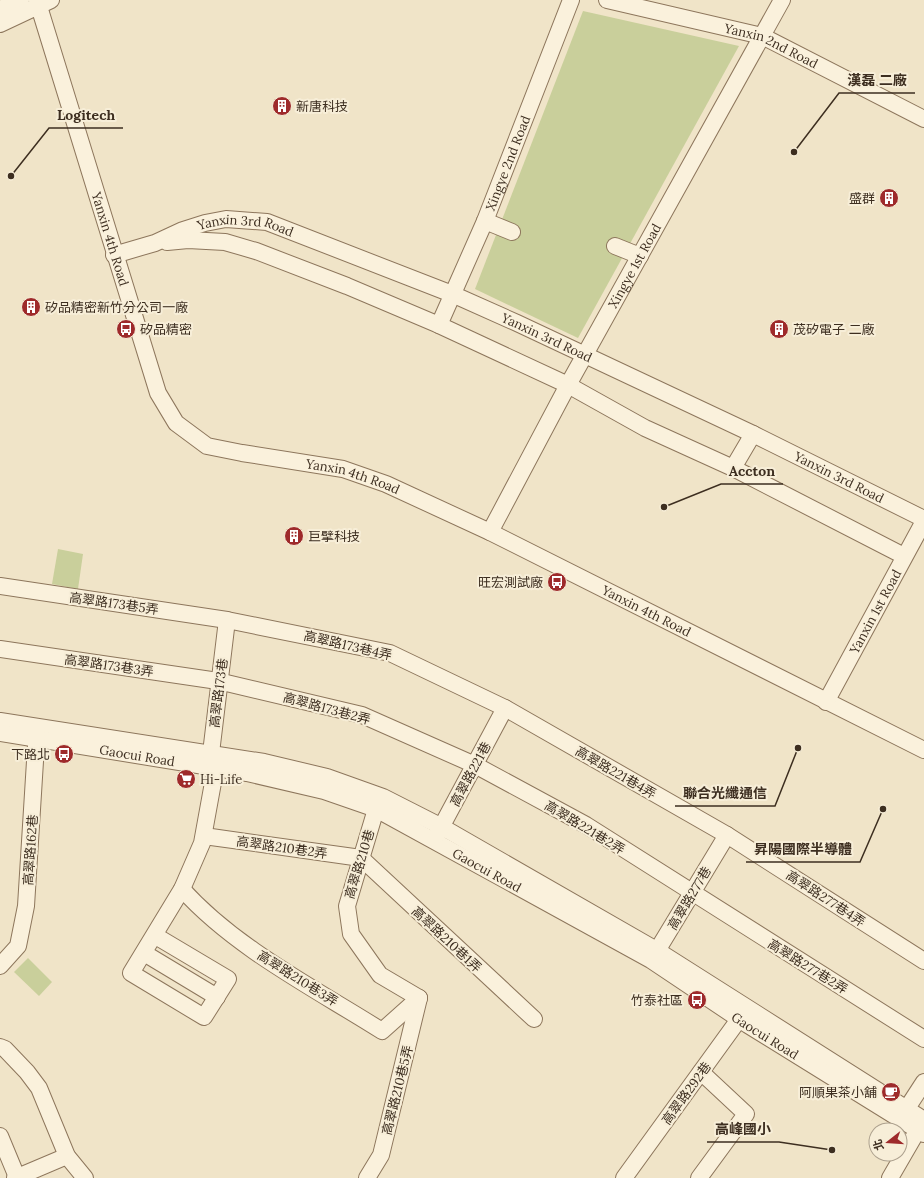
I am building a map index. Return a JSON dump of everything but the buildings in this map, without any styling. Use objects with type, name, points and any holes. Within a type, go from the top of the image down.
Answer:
[{"type":"street","points":[[0,10],[21,0]]},
{"type":"street","name":"Xingye 2nd Road","points":[[439,325],[483,224],[571,0]]},
{"type":"street","name":"Yanxin 2nd Road","points":[[607,0],[762,36],[924,120]]},
{"type":"street","name":"Xingye 1st Road","points":[[490,532],[568,385],[782,0]]},
{"type":"street","points":[[0,24],[43,2]]},
{"type":"street","name":"Yanxin 4th Road","points":[[43,2],[114,255],[158,394],[176,423],[207,446],[343,469],[386,484],[490,532],[924,750]]},
{"type":"street","name":"Yanxin 3rd Road","points":[[114,255],[155,243],[183,230],[219,220],[226,219],[268,222],[452,294],[753,434],[924,520]]},
{"type":"street","points":[[483,224],[510,236]]},
{"type":"street","name":"Yanxin 3rd Road","points":[[155,243],[188,240],[226,242],[256,251],[347,286],[439,325],[568,385],[645,428],[733,468],[904,556]]},
{"type":"street","points":[[615,246],[640,256]]},
{"type":"street","points":[[733,468],[753,434]]},
{"type":"street","name":"Yanxin 1st Road","points":[[826,702],[924,520]]},
{"type":"street","name":"高翠路173巷5弄","points":[[0,586],[228,620]]},
{"type":"street","name":"高翠路173巷","points":[[217,997],[204,1017],[131,973],[182,889],[204,836],[213,760],[218,681],[228,620]]},
{"type":"street","name":"高翠路173巷4弄","points":[[228,620],[390,653],[505,708]]},
{"type":"street","name":"高翠路173巷3弄","points":[[0,648],[218,681]]},
{"type":"street","name":"高翠路173巷2弄","points":[[218,681],[362,715],[475,765]]},
{"type":"street","name":"高翠路221巷","points":[[438,833],[505,708]]},
{"type":"street","name":"高翠路221巷4弄","points":[[505,708],[727,835]]},
{"type":"street","name":"Gaocui Road","points":[[0,721],[37,733]]},
{"type":"street","name":"Gaocui Road","points":[[0,732],[37,733],[213,760],[324,791],[379,803],[438,833],[654,956],[743,1014],[922,1126]]},
{"type":"street","name":"高翠路162巷","points":[[0,966],[18,946],[26,906],[37,733]]},
{"type":"street","name":"高翠路221巷2弄","points":[[475,765],[586,825],[692,893]]},
{"type":"street","name":"高翠路210巷","points":[[379,803],[347,906],[351,934],[380,975],[419,998]]},
{"type":"street","name":"高翠路277巷","points":[[654,956],[727,835]]},
{"type":"street","name":"高翠路277巷4弄","points":[[727,835],[924,961]]},
{"type":"street","name":"高翠路210巷2弄","points":[[204,836],[361,858]]},
{"type":"street","name":"高翠路210巷1弄","points":[[361,858],[534,1019]]},
{"type":"street","name":"高翠路210巷3弄","points":[[182,889],[194,902],[239,941],[382,1031],[419,998]]},
{"type":"street","name":"高翠路277巷2弄","points":[[692,893],[924,1039]]},
{"type":"street","points":[[144,953],[217,997],[228,979],[154,935]]},
{"type":"street","name":"高翠路210巷5弄","points":[[367,1178],[381,1155],[419,998]]},
{"type":"street","name":"高翠路292巷","points":[[624,1178],[743,1014]]},
{"type":"street","points":[[0,1047],[5,1049],[27,1072],[39,1088],[67,1156],[85,1178]]},
{"type":"street","points":[[699,1178],[746,1114],[701,1072]]},
{"type":"street","points":[[903,1115],[924,1082]]},
{"type":"street","points":[[890,1178],[922,1126]]},
{"type":"street","points":[[0,1136],[16,1178],[67,1156]]},
{"type":"green space","points":[[583,11],[739,46],[578,338],[475,289]]},
{"type":"green space","points":[[58,549],[83,554],[78,589],[52,584]]},
{"type":"green space","points":[[28,958],[52,982],[39,996],[14,972]]},
{"type":"place","name":"新唐科技","points":[[282,106]]},
{"type":"place","name":"漢磊 二廠","points":[[794,152]]},
{"type":"place","name":"Logitech","points":[[11,176]]},
{"type":"place","name":"盛群","points":[[889,198]]},
{"type":"place","name":"矽品精密新竹分公司一廠","points":[[31,307]]},
{"type":"place","name":"矽品精密","points":[[126,329]]},
{"type":"place","name":"茂矽電子 二廠","points":[[779,329]]},
{"type":"place","name":"Accton","points":[[664,507]]},
{"type":"place","name":"巨擘科技","points":[[294,536]]},
{"type":"place","name":"旺宏測試廠","points":[[557,582]]},
{"type":"place","name":"聯合光纖通信","points":[[798,748]]},
{"type":"place","name":"下路北","points":[[64,754]]},
{"type":"place","name":"Hi-Life","points":[[186,779]]},
{"type":"place","name":"昇陽國際半導體","points":[[883,809]]},
{"type":"place","name":"竹泰社區","points":[[697,1000]]},
{"type":"place","name":"阿順果茶小舖","points":[[891,1092]]},
{"type":"place","name":"高峰國小","points":[[832,1150]]}]
